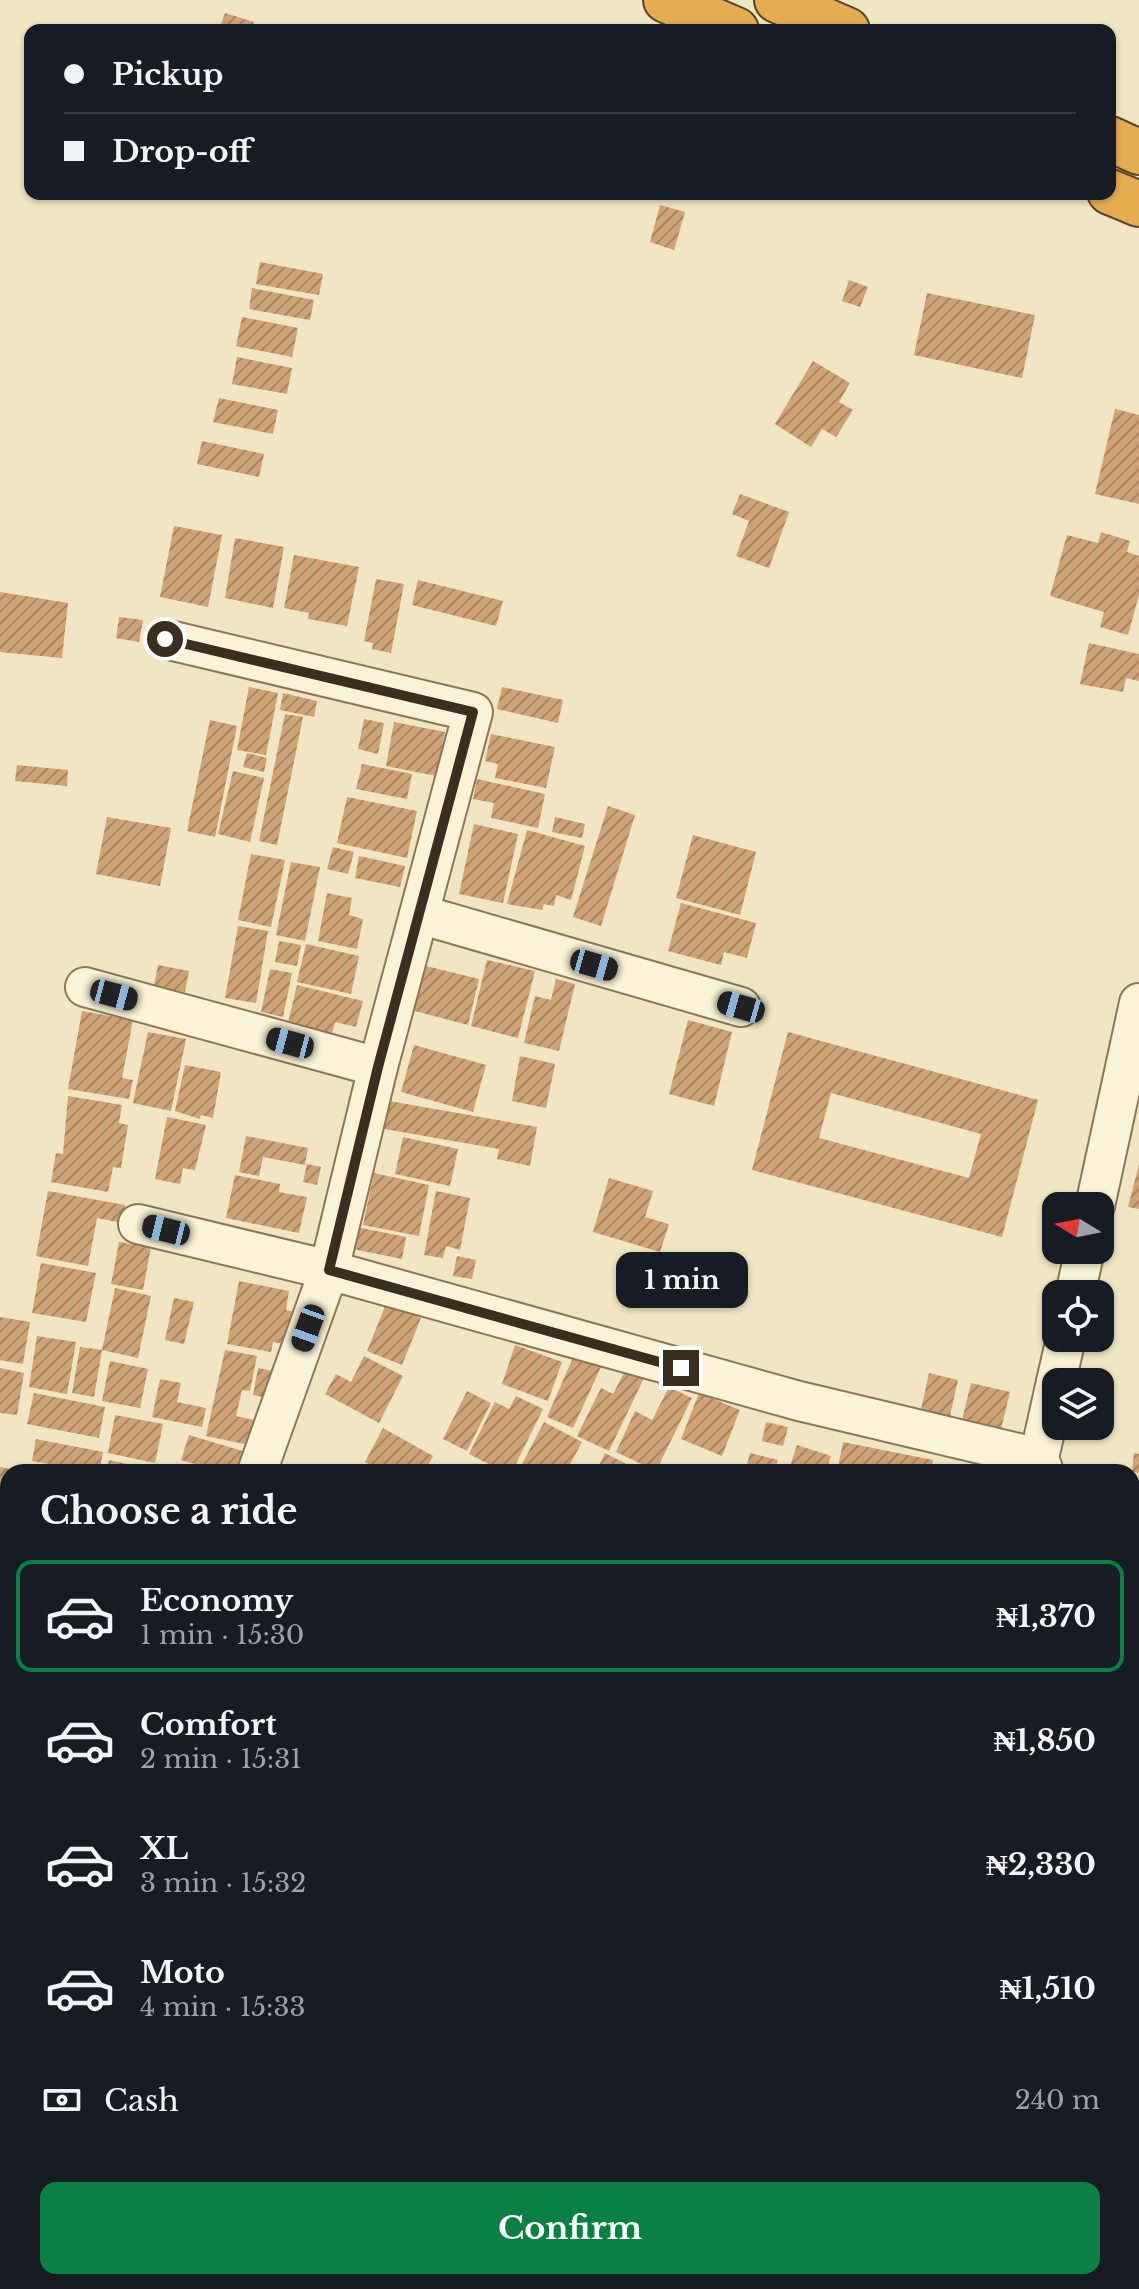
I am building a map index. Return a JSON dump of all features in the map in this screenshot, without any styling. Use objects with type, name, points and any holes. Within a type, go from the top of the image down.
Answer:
[{"type":"highway","points":[[666,0],[722,24]]},
{"type":"highway","points":[[1116,142],[1139,152]]},
{"type":"highway","points":[[1116,194],[1139,204]]},
{"type":"street","points":[[165,639],[473,712],[378,1067],[329,1270],[260,1464]]},
{"type":"street","points":[[419,914],[741,1007]]},
{"type":"street","points":[[85,987],[378,1067]]},
{"type":"street","points":[[1098,1192],[1139,1003]]},
{"type":"street","points":[[138,1224],[329,1270],[1038,1464]]},
{"type":"street","points":[[1042,1464],[1046,1440]]},
{"type":"building","points":[[225,13],[254,22],[253,24],[221,24]]},
{"type":"building","points":[[660,205],[685,212],[674,250],[650,242]]},
{"type":"building","points":[[260,262],[323,274],[319,295],[256,284]]},
{"type":"building","points":[[849,280],[868,287],[860,307],[842,301]]},
{"type":"building","points":[[252,288],[314,300],[310,320],[249,309]]},
{"type":"building","points":[[927,293],[1035,315],[1022,378],[914,355]]},
{"type":"building","points":[[242,317],[298,328],[292,357],[236,346]]},
{"type":"building","points":[[237,357],[292,368],[287,394],[232,384]]},
{"type":"building","points":[[813,361],[850,383],[839,402],[853,410],[836,437],[822,429],[811,447],[775,424]]},
{"type":"building","points":[[219,398],[278,410],[273,434],[213,422]]},
{"type":"building","points":[[1115,409],[1139,415],[1139,504],[1095,494]]},
{"type":"building","points":[[202,441],[264,454],[259,477],[197,464]]},
{"type":"building","points":[[740,494],[789,512],[769,568],[736,556],[749,521],[732,514]]},
{"type":"building","points":[[174,526],[222,535],[208,607],[160,597]]},
{"type":"building","points":[[1101,532],[1130,541],[1127,552],[1139,556],[1139,595],[1128,635],[1100,627],[1104,612],[1050,596],[1067,535],[1098,543]]},
{"type":"building","points":[[235,538],[284,547],[273,608],[225,598]]},
{"type":"building","points":[[294,555],[359,567],[347,626],[308,619],[309,613],[284,608]]},
{"type":"building","points":[[376,579],[404,584],[391,653],[372,649],[373,643],[364,641]]},
{"type":"building","points":[[418,580],[503,601],[496,626],[412,605]]},
{"type":"building","points":[[0,592],[68,603],[62,658],[0,652]]},
{"type":"building","points":[[119,617],[143,620],[139,642],[116,638]]},
{"type":"building","points":[[1089,643],[1139,654],[1139,681],[1126,678],[1123,692],[1080,684]]},
{"type":"building","points":[[249,687],[278,693],[266,755],[237,750]]},
{"type":"building","points":[[502,687],[563,700],[558,723],[497,709]]},
{"type":"building","points":[[283,693],[317,701],[314,717],[280,710]]},
{"type":"building","points":[[285,714],[303,717],[277,845],[259,841]]},
{"type":"building","points":[[364,719],[384,723],[378,754],[358,749]]},
{"type":"building","points":[[210,720],[237,726],[215,837],[187,831]]},
{"type":"building","points":[[394,722],[445,732],[436,776],[386,766]]},
{"type":"building","points":[[491,734],[555,747],[546,788],[495,778],[498,764],[485,761]]},
{"type":"building","points":[[247,753],[267,758],[264,772],[243,767]]},
{"type":"building","points":[[362,764],[412,774],[407,799],[356,789]]},
{"type":"building","points":[[17,765],[68,770],[67,786],[15,781]]},
{"type":"building","points":[[233,771],[264,778],[250,842],[218,834]]},
{"type":"building","points":[[477,779],[545,794],[538,828],[491,818],[494,803],[473,799]]},
{"type":"building","points":[[347,797],[417,811],[407,858],[337,843]]},
{"type":"building","points":[[608,806],[635,815],[601,926],[573,917]]},
{"type":"building","points":[[107,817],[171,828],[160,886],[96,874]]},
{"type":"building","points":[[555,817],[585,824],[582,838],[552,832]]},
{"type":"building","points":[[474,824],[518,834],[503,903],[459,894]]},
{"type":"building","points":[[527,830],[585,846],[571,900],[556,895],[554,906],[544,904],[542,910],[507,904]]},
{"type":"building","points":[[693,835],[756,852],[740,915],[676,898]]},
{"type":"building","points":[[333,847],[354,852],[348,874],[327,869]]},
{"type":"building","points":[[251,854],[285,860],[271,927],[238,920]]},
{"type":"building","points":[[359,856],[405,866],[400,887],[355,878]]},
{"type":"building","points":[[291,862],[320,867],[305,941],[276,935]]},
{"type":"building","points":[[327,893],[352,898],[349,915],[363,919],[357,949],[318,941]]},
{"type":"building","points":[[681,903],[756,923],[747,958],[724,952],[721,965],[668,951]]},
{"type":"building","points":[[238,926],[268,931],[256,1003],[225,998]]},
{"type":"building","points":[[279,941],[301,945],[297,966],[275,962]]},
{"type":"building","points":[[306,944],[359,956],[351,994],[297,982]]},
{"type":"building","points":[[487,960],[535,971],[518,1038],[471,1026]]},
{"type":"building","points":[[418,964],[479,979],[468,1025],[407,1009]]},
{"type":"building","points":[[158,965],[189,971],[185,992],[154,986]]},
{"type":"building","points":[[270,969],[292,973],[283,1017],[261,1012]]},
{"type":"building","points":[[556,979],[575,984],[559,1051],[524,1043],[535,996],[551,1000]]},
{"type":"building","points":[[297,985],[363,1001],[356,1027],[335,1022],[332,1033],[288,1023]]},
{"type":"building","points":[[82,1011],[133,1020],[122,1078],[133,1080],[129,1099],[68,1089]]},
{"type":"building","points":[[688,1020],[732,1032],[714,1106],[669,1094]]},
{"type":"building","points":[[148,1032],[186,1039],[171,1111],[133,1103]]},
{"type":"building","points":[[788,1032],[1038,1100],[1002,1237],[752,1170]],"holes":[[[831,1093],[981,1134],[969,1178],[819,1138]]]},
{"type":"building","points":[[414,1045],[486,1065],[473,1112],[401,1092]]},
{"type":"building","points":[[520,1056],[555,1064],[546,1108],[512,1101]]},
{"type":"building","points":[[185,1065],[221,1072],[213,1118],[201,1115],[200,1119],[175,1111]]},
{"type":"building","points":[[68,1096],[122,1105],[119,1123],[128,1125],[121,1168],[113,1167],[108,1192],[51,1182],[56,1153],[63,1154]]},
{"type":"building","points":[[378,1099],[537,1127],[530,1166],[497,1159],[499,1149],[373,1127]]},
{"type":"building","points":[[167,1117],[206,1125],[195,1170],[183,1168],[180,1184],[155,1179]]},
{"type":"building","points":[[246,1136],[308,1148],[305,1165],[263,1157],[259,1176],[239,1172]]},
{"type":"building","points":[[403,1137],[458,1149],[450,1186],[395,1174]]},
{"type":"building","points":[[307,1164],[321,1167],[317,1185],[303,1182]]},
{"type":"building","points":[[1139,1164],[1139,1209],[1128,1207]]},
{"type":"building","points":[[374,1173],[429,1185],[419,1236],[363,1225]]},
{"type":"building","points":[[235,1175],[280,1184],[279,1192],[307,1197],[299,1233],[226,1218]]},
{"type":"building","points":[[609,1178],[653,1191],[645,1217],[669,1224],[660,1252],[593,1232]]},
{"type":"building","points":[[48,1191],[125,1205],[122,1223],[97,1218],[88,1266],[36,1256]]},
{"type":"building","points":[[436,1191],[470,1198],[460,1250],[446,1246],[443,1258],[424,1255]]},
{"type":"building","points":[[347,1225],[406,1237],[402,1259],[343,1247]]},
{"type":"building","points":[[119,1242],[151,1247],[143,1290],[111,1284]]},
{"type":"building","points":[[457,1256],[476,1260],[472,1279],[453,1276]]},
{"type":"building","points":[[41,1263],[96,1273],[86,1322],[32,1313]]},
{"type":"building","points":[[239,1281],[289,1291],[286,1310],[297,1312],[290,1345],[273,1342],[271,1352],[227,1344]]},
{"type":"building","points":[[115,1288],[151,1296],[138,1358],[102,1350]]},
{"type":"building","points":[[174,1298],[194,1302],[184,1344],[165,1340]]},
{"type":"building","points":[[386,1304],[421,1318],[402,1365],[367,1351]]},
{"type":"building","points":[[0,1317],[30,1322],[23,1364],[0,1360]]},
{"type":"building","points":[[37,1336],[76,1342],[67,1394],[29,1387]]},
{"type":"building","points":[[515,1345],[562,1362],[548,1401],[502,1384]]},
{"type":"building","points":[[80,1347],[102,1350],[94,1397],[72,1393]]},
{"type":"building","points":[[225,1350],[257,1356],[250,1391],[242,1390],[236,1416],[263,1422],[258,1447],[206,1436]]},
{"type":"building","points":[[575,1353],[602,1365],[573,1428],[547,1417]]},
{"type":"building","points":[[364,1356],[403,1376],[379,1423],[325,1394],[336,1374],[351,1382]]},
{"type":"building","points":[[110,1361],[148,1369],[140,1408],[102,1401]]},
{"type":"building","points":[[0,1368],[24,1373],[17,1415],[0,1413]]},
{"type":"building","points":[[258,1368],[284,1373],[279,1400],[253,1395]]},
{"type":"building","points":[[626,1369],[644,1378],[609,1451],[577,1436],[601,1388],[613,1394]]},
{"type":"building","points":[[929,1373],[958,1380],[950,1416],[921,1410]]},
{"type":"building","points":[[160,1379],[181,1383],[177,1402],[206,1408],[202,1427],[152,1417]]},
{"type":"building","points":[[971,1383],[1010,1392],[1001,1429],[962,1420]]},
{"type":"building","points":[[669,1387],[692,1398],[659,1464],[641,1464],[616,1452],[635,1411],[652,1420]]},
{"type":"building","points":[[467,1391],[491,1403],[467,1451],[443,1439]]},
{"type":"building","points":[[34,1393],[105,1407],[99,1438],[27,1424]]},
{"type":"building","points":[[699,1393],[740,1410],[722,1456],[681,1439]]},
{"type":"building","points":[[516,1396],[543,1409],[516,1464],[488,1464],[469,1454],[495,1402],[509,1409]]},
{"type":"building","points":[[115,1415],[163,1424],[155,1463],[108,1453]]},
{"type":"building","points":[[544,1422],[582,1442],[570,1464],[522,1464]]},
{"type":"building","points":[[766,1422],[788,1427],[783,1446],[762,1441]]},
{"type":"building","points":[[383,1428],[433,1456],[428,1464],[365,1462]]},
{"type":"building","points":[[189,1435],[256,1455],[253,1464],[195,1464],[181,1460]]},
{"type":"building","points":[[36,1439],[103,1452],[101,1464],[32,1461]]},
{"type":"building","points":[[843,1442],[933,1460],[932,1464],[839,1464]]},
{"type":"building","points":[[797,1445],[831,1456],[828,1464],[791,1464]]},
{"type":"building","points":[[605,1453],[626,1464],[600,1464]]},
{"type":"building","points":[[750,1453],[778,1460],[777,1464],[747,1464]]},
{"type":"building","points":[[1134,1453],[1139,1454],[1139,1464],[1133,1464]]},
{"type":"route","points":[[165,639],[473,712],[378,1067],[329,1270],[681,1368]]}]
